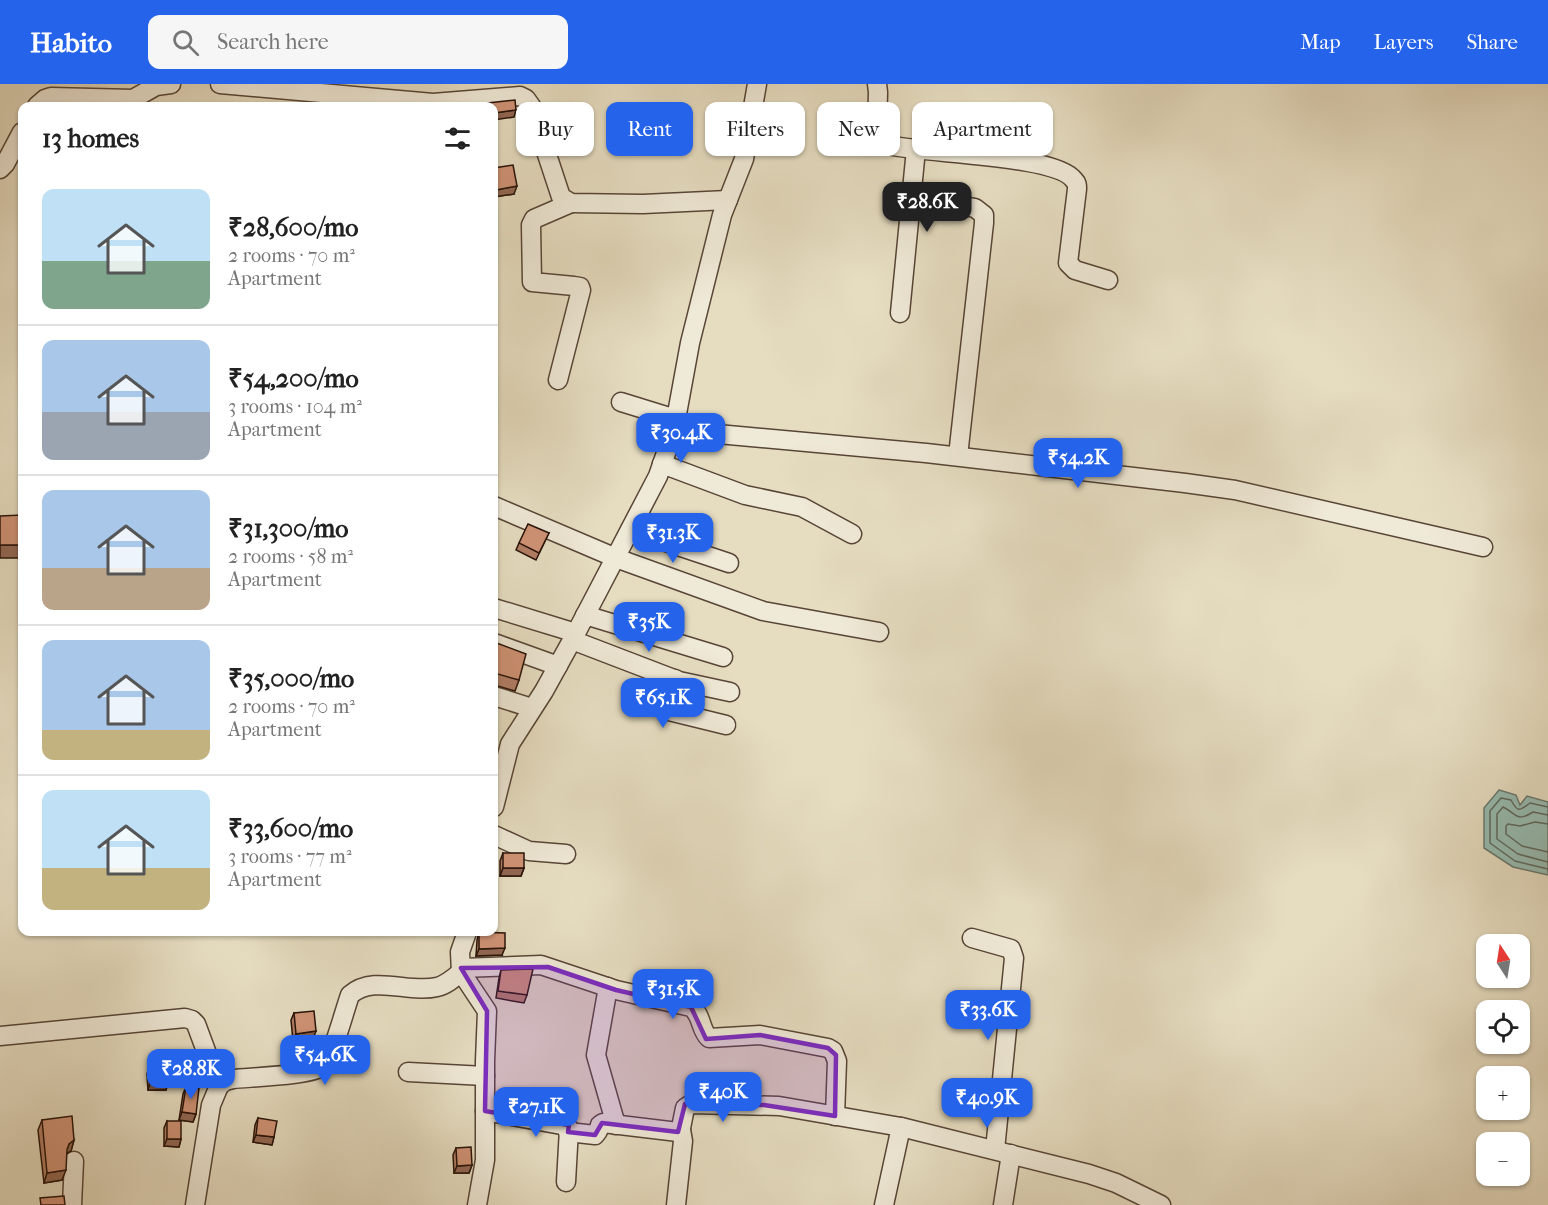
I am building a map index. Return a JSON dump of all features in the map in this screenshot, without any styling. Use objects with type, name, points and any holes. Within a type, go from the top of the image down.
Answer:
[{"type":"street","points":[[220,84],[422,102]]},
{"type":"street","points":[[498,791],[510,744],[558,666],[658,476],[675,425],[690,343],[722,215],[744,159],[757,84]]},
{"type":"street","points":[[877,84],[877,134],[880,141],[887,145],[912,148]]},
{"type":"street","points":[[42,102],[66,90],[133,99],[164,85]]},
{"type":"street","points":[[152,102],[164,85]]},
{"type":"street","points":[[445,102],[520,96],[526,99],[531,106],[561,197],[571,203]]},
{"type":"street","points":[[0,169],[18,140]]},
{"type":"street","points":[[900,313],[916,156]]},
{"type":"street","points":[[981,156],[1027,161],[1066,173],[1074,178],[1077,189],[1068,262],[1075,270],[1108,280]]},
{"type":"street","points":[[913,197],[975,208],[984,214],[958,456]]},
{"type":"street","points":[[558,381],[582,290],[574,286],[532,282],[531,225],[534,219],[571,203],[643,204],[728,200]]},
{"type":"street","points":[[621,402],[675,425],[958,456],[1235,490],[1483,547]]},
{"type":"street","points":[[662,464],[745,495],[802,507],[852,534]]},
{"type":"street","points":[[498,508],[616,558],[763,611],[879,632]]},
{"type":"street","points":[[630,530],[729,563]]},
{"type":"street","points":[[498,609],[574,637],[675,679],[730,692]]},
{"type":"street","points":[[585,615],[723,657]]},
{"type":"street","points":[[498,644],[558,666]]},
{"type":"street","points":[[675,679],[667,707],[669,711],[726,725]]},
{"type":"street","points":[[498,697],[532,708]]},
{"type":"street","points":[[498,837],[529,851],[566,854]]},
{"type":"street","points":[[466,936],[460,952],[461,970],[487,1011],[485,1160],[477,1205]]},
{"type":"street","points":[[972,938],[1011,949],[1014,958],[1003,1152],[1003,1205]]},
{"type":"street","points":[[195,1205],[211,1105],[219,1086],[233,1079],[320,1069],[329,1058],[350,995],[357,989],[378,986],[434,988],[448,982],[461,970],[541,965],[608,987],[695,1008],[704,1034],[709,1038],[760,1035],[833,1051],[837,1061],[835,1116]]},
{"type":"street","points":[[608,987],[596,1055],[615,1125]]},
{"type":"street","points":[[0,1036],[184,1018],[196,1024],[219,1086]]},
{"type":"street","points":[[408,1072],[485,1076]]},
{"type":"street","points":[[676,1205],[683,1141],[681,1130],[685,1108],[691,1104],[764,1105],[901,1127],[1089,1174],[1116,1183],[1143,1201],[1161,1205]]},
{"type":"street","points":[[485,1111],[566,1125],[568,1132],[566,1182]]},
{"type":"street","points":[[568,1132],[595,1135],[601,1124],[678,1132],[681,1130]]},
{"type":"street","points":[[884,1205],[901,1127]]},
{"type":"street","points":[[72,1205],[74,1161]]},
{"type":"highlighted area","points":[[548,967],[616,990],[691,1007],[706,1039],[760,1035],[828,1048],[836,1055],[835,1116],[764,1105],[685,1104],[678,1132],[602,1123],[595,1135],[568,1132],[569,1125],[485,1111],[487,1011],[461,968]]},
{"type":"water","points":[[1499,790],[1516,795],[1520,805],[1527,796],[1548,802],[1548,875],[1513,867],[1484,848],[1484,808]]},
{"type":"building","points":[[515,100],[516,110],[498,112],[498,102]]},
{"type":"building","points":[[513,165],[517,186],[498,190],[498,167]]},
{"type":"building","points":[[18,515],[18,545],[0,545],[0,516]]},
{"type":"building","points":[[528,524],[549,533],[539,553],[519,543]]},
{"type":"building","points":[[498,644],[526,654],[519,680],[498,674]]},
{"type":"building","points":[[503,853],[524,853],[524,868],[503,868]]},
{"type":"building","points":[[498,933],[505,933],[505,948],[479,949],[479,936],[498,936]]},
{"type":"building","points":[[533,969],[527,995],[498,991],[501,970]]},
{"type":"building","points":[[314,1011],[316,1031],[296,1034],[294,1013]]},
{"type":"building","points":[[168,1065],[168,1082],[150,1083],[149,1066]]},
{"type":"building","points":[[186,1087],[199,1088],[196,1114],[182,1112]]},
{"type":"building","points":[[72,1116],[74,1140],[69,1144],[67,1150],[66,1170],[47,1173],[42,1120]]},
{"type":"building","points":[[258,1118],[277,1121],[274,1137],[256,1135]]},
{"type":"building","points":[[167,1121],[181,1121],[181,1139],[167,1139]]},
{"type":"building","points":[[471,1147],[472,1165],[457,1166],[456,1148]]},
{"type":"building","points":[[64,1196],[65,1205],[41,1205],[40,1198]]}]
